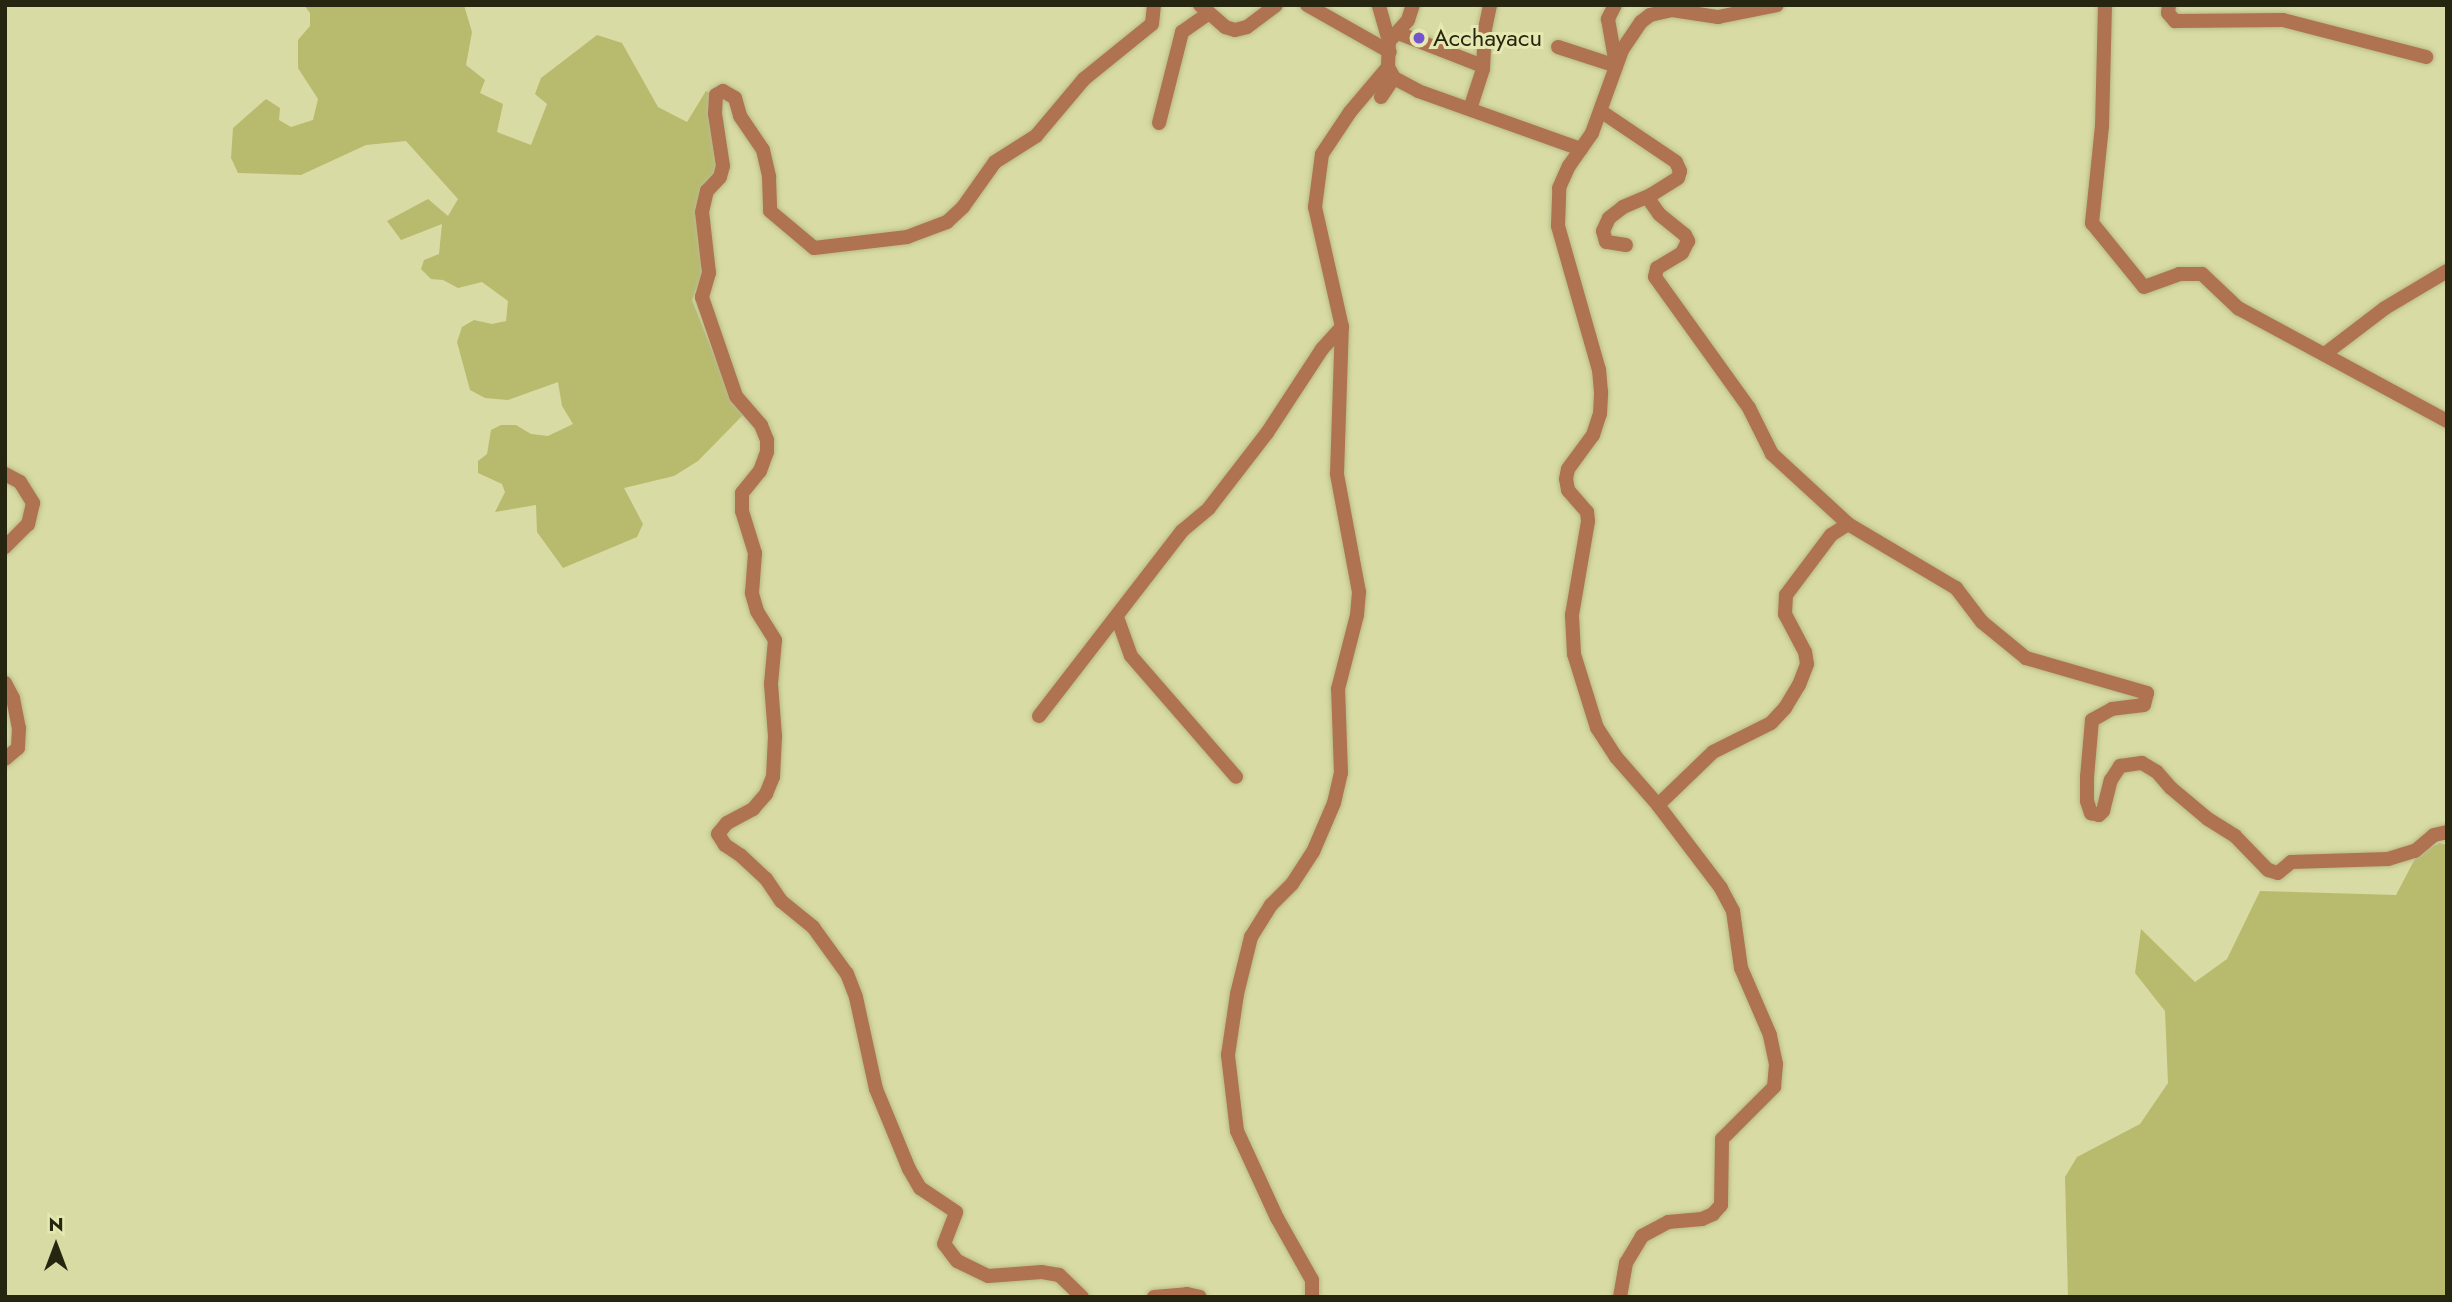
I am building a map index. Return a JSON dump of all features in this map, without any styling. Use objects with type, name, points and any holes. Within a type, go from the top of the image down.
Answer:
[{"type":"street","points":[[1082,1297],[1059,1275],[1042,1272],[988,1276],[957,1261],[944,1244],[956,1212],[920,1188],[909,1169],[876,1089],[856,996],[847,974],[813,927],[781,901],[765,879],[725,845],[718,834],[727,823],[753,808],[765,794],[773,777],[775,736],[771,684],[775,640],[757,611],[752,593],[755,553],[742,511],[742,493],[760,471],[767,452],[767,440],[761,425],[736,396],[702,297],[709,273],[702,212],[707,191],[720,177],[723,166],[715,114],[716,95],[723,91],[735,98],[740,116],[764,150],[769,177],[770,211],[814,247],[907,237],[947,222],[963,207],[995,162],[1036,136],[1084,79],[1152,24],[1155,18],[1154,5]]},
{"type":"street","points":[[1159,123],[1182,32],[1205,9],[1225,27],[1235,30],[1247,27],[1276,5]]},
{"type":"street","points":[[1307,5],[1392,54],[1480,65]]},
{"type":"street","points":[[1379,5],[1392,54],[1418,91],[1581,149]]},
{"type":"street","points":[[1312,1297],[1312,1280],[1277,1218],[1237,1131],[1228,1055],[1237,994],[1251,937],[1270,905],[1292,884],[1313,852],[1334,803],[1341,773],[1338,689],[1357,615],[1359,592],[1337,474],[1342,327],[1315,207],[1322,155],[1392,54],[1413,5]]},
{"type":"street","points":[[1470,109],[1483,69],[1490,5]]},
{"type":"street","points":[[1615,5],[1608,19],[1616,66]]},
{"type":"street","points":[[1620,1297],[1626,1263],[1642,1236],[1668,1222],[1702,1219],[1713,1214],[1721,1205],[1722,1139],[1774,1087],[1776,1064],[1770,1035],[1748,990],[1741,968],[1732,911],[1721,888],[1658,805],[1616,757],[1597,728],[1580,678],[1572,636],[1572,615],[1587,512],[1574,498],[1566,479],[1567,469],[1593,435],[1600,414],[1601,392],[1599,370],[1558,226],[1559,188],[1602,112],[1628,37],[1650,15],[1672,10],[1718,18],[1777,5]]},
{"type":"street","points":[[2105,5],[2102,125],[2092,223],[2144,286],[2152,286],[2179,274],[2202,274],[2238,308],[2326,353],[2447,421]]},
{"type":"street","points":[[2169,5],[2168,13],[2175,21],[2283,20],[2426,57]]},
{"type":"street","points":[[1558,47],[1616,66]]},
{"type":"street","points":[[1381,97],[1392,54]]},
{"type":"street","points":[[1602,112],[1676,162],[1680,171],[1678,178],[1651,195],[1623,207],[1606,224],[1603,231],[1606,242],[1626,246]]},
{"type":"street","points":[[1651,195],[1650,201],[1658,214],[1685,234],[1688,242],[1682,253],[1657,268],[1655,277],[1749,408],[1772,454],[1848,524],[1956,588],[1982,622],[2026,658],[2147,693],[2144,705],[2112,709],[2092,720],[2087,777],[2091,813],[2099,815],[2103,811],[2111,780],[2120,766],[2142,764],[2157,772],[2171,788],[2208,819],[2235,836],[2268,870],[2277,873],[2291,862],[2388,859],[2415,851],[2434,835],[2447,832]]},
{"type":"street","points":[[2326,353],[2385,308],[2447,271]]},
{"type":"street","points":[[1039,716],[1182,531],[1209,509],[1267,433],[1322,349],[1342,327]]},
{"type":"street","points":[[5,474],[20,482],[33,503],[28,523],[5,547]]},
{"type":"street","points":[[1658,805],[1713,752],[1771,723],[1786,708],[1807,664],[1805,652],[1785,614],[1786,595],[1831,535],[1848,524]]},
{"type":"street","points":[[1117,617],[1130,656],[1236,777]]},
{"type":"street","points":[[5,682],[13,698],[19,728],[18,748],[5,759]]},
{"type":"street","points":[[1154,1297],[1187,1294],[1200,1297]]},
{"type":"green space","points":[[304,5],[464,5],[472,32],[466,65],[485,80],[480,93],[503,104],[497,132],[531,145],[547,104],[535,94],[541,78],[597,35],[622,43],[658,107],[687,122],[706,91],[716,97],[722,165],[700,199],[701,276],[692,300],[727,388],[743,415],[698,461],[674,476],[624,488],[643,524],[637,537],[563,568],[537,532],[536,505],[495,512],[505,492],[502,484],[478,473],[478,461],[487,454],[491,430],[501,425],[516,425],[531,434],[548,436],[573,424],[562,406],[558,382],[508,400],[485,398],[470,390],[457,342],[462,327],[474,320],[492,324],[506,321],[508,301],[482,282],[458,288],[443,280],[431,279],[421,269],[424,260],[439,254],[442,224],[401,240],[387,221],[428,199],[448,216],[458,199],[406,141],[366,145],[301,175],[238,173],[231,158],[233,128],[266,99],[280,108],[279,120],[291,127],[313,120],[318,99],[298,68],[298,40],[310,26],[310,13]]},
{"type":"green space","points":[[2440,843],[2447,845],[2447,1297],[2068,1297],[2065,1177],[2077,1157],[2140,1124],[2168,1083],[2165,1011],[2135,973],[2141,929],[2195,982],[2227,959],[2260,891],[2396,895],[2418,853]]},
{"type":"place","name":"Acchayacu","points":[[1419,38]]}]
